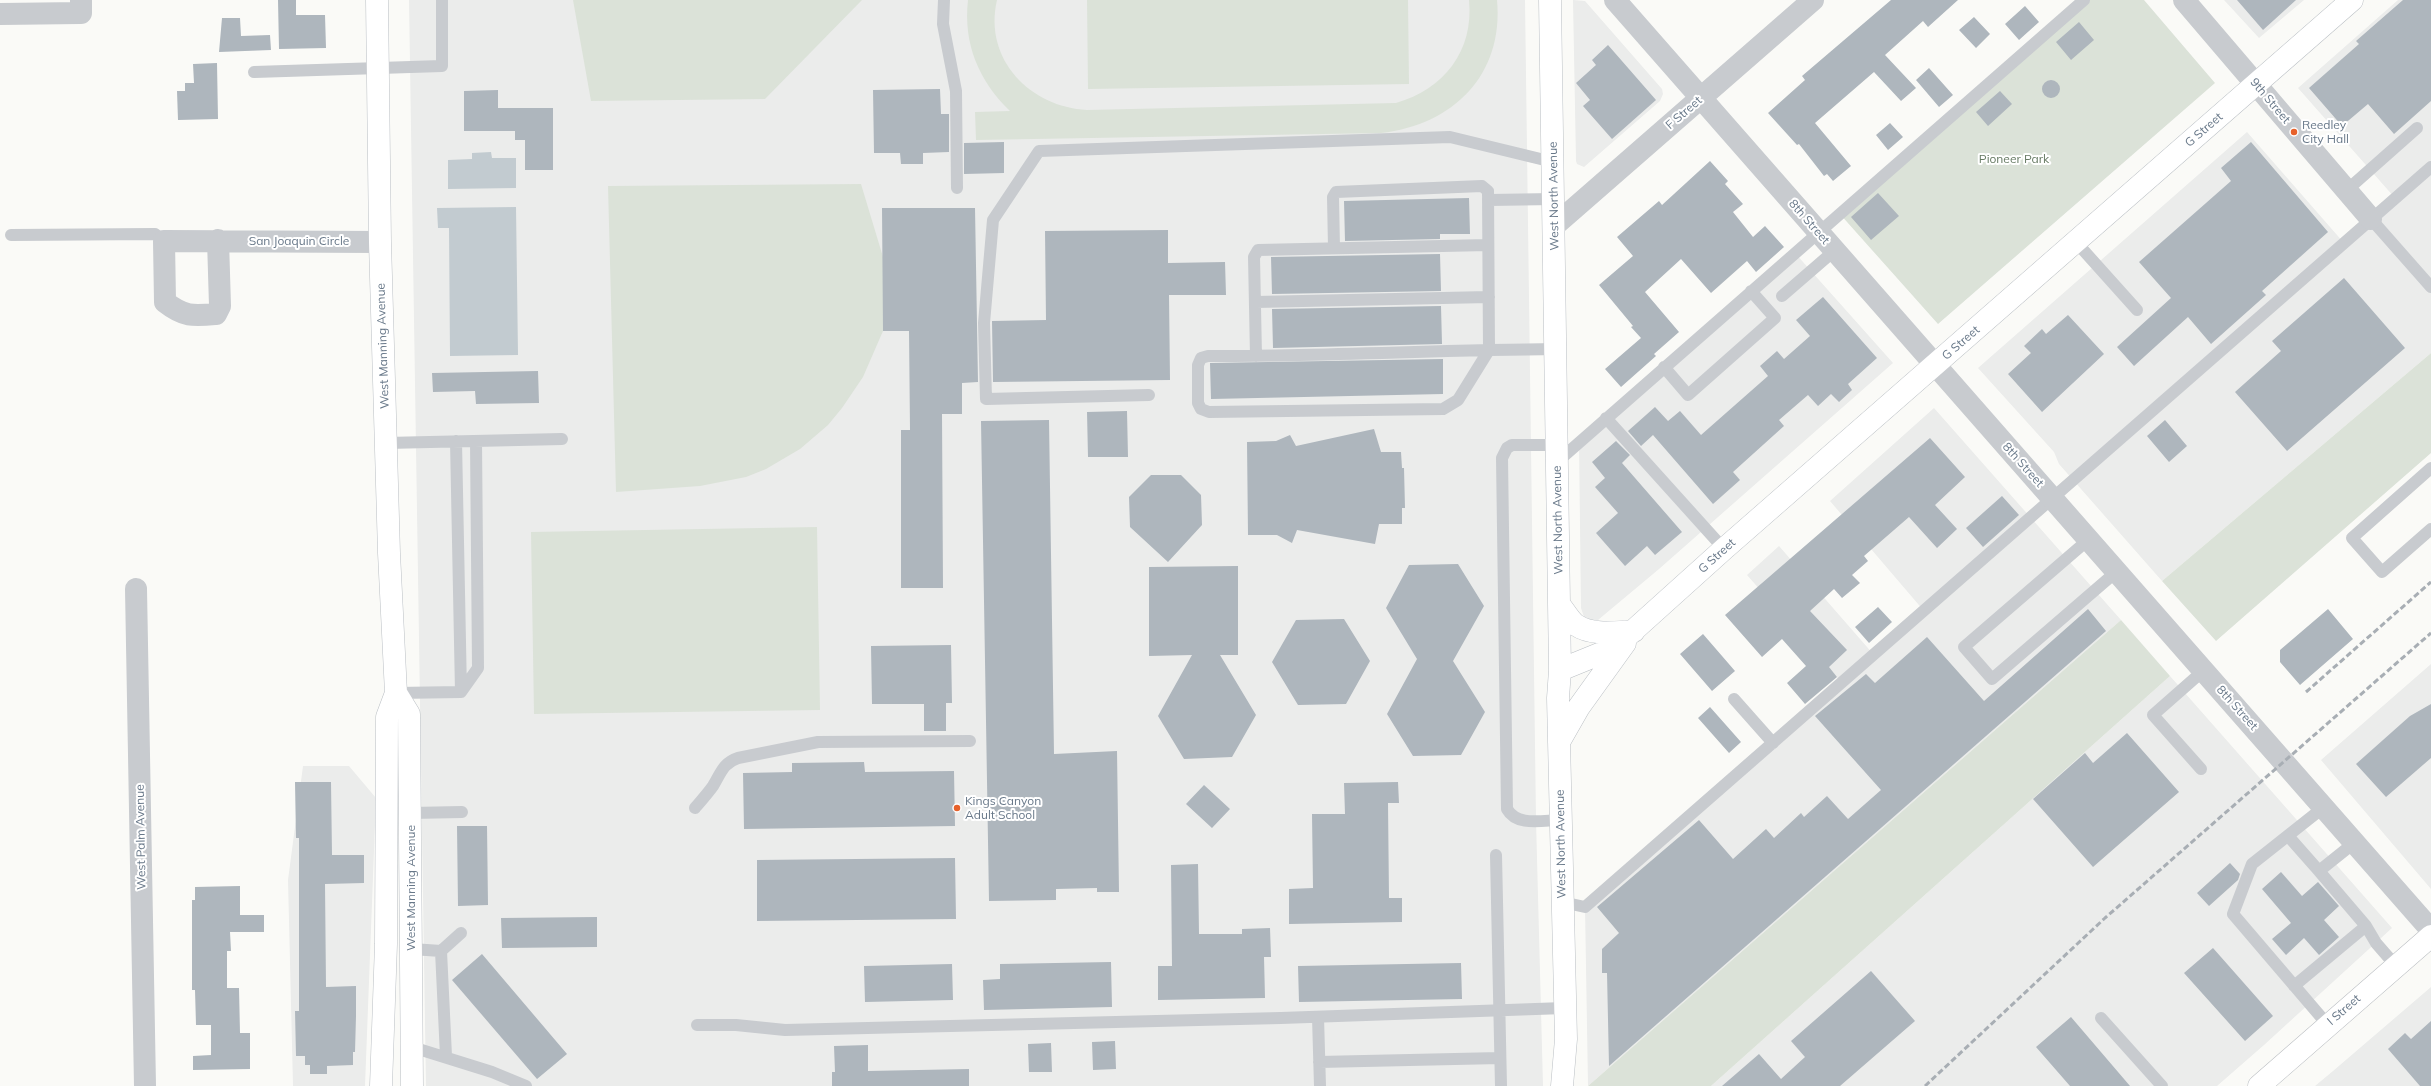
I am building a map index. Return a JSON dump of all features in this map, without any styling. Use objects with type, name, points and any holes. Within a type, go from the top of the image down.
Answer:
[{"type":"street","name":"West Manning Avenue","points":[[377,0],[380,242],[396,693],[387,717],[386,944],[382,1086]]},
{"type":"street","name":"West North Avenue","points":[[1550,0],[1560,670],[1558,698],[1564,1008],[1566,1039],[1562,1086]]},
{"type":"street","name":"8th Street","points":[[1615,0],[1934,366],[2431,930]]},
{"type":"street","name":"F Street","points":[[1554,226],[1813,0]]},
{"type":"street","name":"9th Street","points":[[2184,0],[2371,219]]},
{"type":"street","name":"G Street","points":[[1560,670],[1614,648],[1724,549],[2352,0]]},
{"type":"street","points":[[0,14],[81,6]]},
{"type":"street","points":[[164,241],[165,302],[176,311],[188,316],[216,314],[220,306],[218,240]]},
{"type":"street","name":"San Joaquin Circle","points":[[164,241],[218,240],[380,242]]},
{"type":"street","name":"West Palm Avenue","points":[[136,589],[145,1086]]},
{"type":"street","points":[[1559,604],[1576,625],[1584,629],[1600,632],[1634,631]]},
{"type":"street","points":[[1560,742],[1579,707],[1634,631]]},
{"type":"street","name":"West Manning Avenue","points":[[396,693],[409,714],[412,1086]]},
{"type":"street","name":"I Street","points":[[2259,1086],[2327,1024],[2431,936]]},
{"type":"street","name":"West North Avenue","points":[[1566,1039],[1577,1086]]},
{"type":"lane","points":[[254,72],[442,66],[442,0]]},
{"type":"lane","points":[[944,0],[943,24],[956,91],[957,188]]},
{"type":"lane","points":[[1561,820],[1521,821],[1510,815],[1507,809],[1502,458],[1507,448],[1512,445],[1557,453],[1606,418],[2084,0]]},
{"type":"lane","points":[[2347,190],[2417,128]]},
{"type":"lane","points":[[1149,395],[986,400],[984,322],[993,220],[1039,151],[1450,137],[1553,162]]},
{"type":"lane","points":[[1562,902],[1585,907],[2053,500],[2431,167]]},
{"type":"lane","points":[[1334,248],[1333,197],[1336,192],[1482,186],[1488,191],[1488,350],[1458,400],[1443,409],[1209,412],[1201,408],[1198,403],[1198,372],[1201,358],[1488,350],[1556,349]]},
{"type":"lane","points":[[1488,200],[1554,199]]},
{"type":"lane","points":[[2371,219],[2431,287]]},
{"type":"lane","points":[[11,235],[155,234],[164,241]]},
{"type":"lane","points":[[2076,242],[2137,310]]},
{"type":"lane","points":[[1256,356],[1254,257],[1258,250],[1488,245]]},
{"type":"lane","points":[[1782,296],[1834,250]]},
{"type":"lane","points":[[1664,367],[1688,395],[1775,318],[1751,291]]},
{"type":"lane","points":[[1256,302],[1489,297]]},
{"type":"lane","points":[[1606,418],[1724,549]]},
{"type":"lane","points":[[386,443],[562,439]]},
{"type":"lane","points":[[456,441],[460,692]]},
{"type":"lane","points":[[396,693],[460,692],[475,674],[478,660],[476,441]]},
{"type":"lane","points":[[2431,468],[2352,538],[2382,572],[2431,529]]},
{"type":"lane","points":[[2088,540],[1964,647],[1992,679],[2116,572]]},
{"type":"lane","points":[[2201,769],[2153,714],[2203,671]]},
{"type":"lane","points":[[1734,699],[1773,743]]},
{"type":"lane","points":[[695,808],[712,786],[723,767],[730,760],[738,758],[818,742],[970,742]]},
{"type":"lane","points":[[2324,807],[2252,864],[2233,914],[2327,1024]]},
{"type":"lane","points":[[410,813],[462,812]]},
{"type":"lane","points":[[2288,837],[2366,926],[2376,943],[2396,966]]},
{"type":"lane","points":[[2319,871],[2354,843]]},
{"type":"lane","points":[[1496,855],[1501,1086]]},
{"type":"lane","points":[[2294,986],[2366,926]]},
{"type":"lane","points":[[412,949],[441,951],[462,933]]},
{"type":"lane","points":[[441,951],[446,1056]]},
{"type":"lane","points":[[698,1026],[736,1025],[785,1030],[1499,1012],[1511,1010],[1564,1008]]},
{"type":"lane","points":[[1318,1017],[1320,1086]]},
{"type":"lane","points":[[2101,1018],[2162,1086]]},
{"type":"lane","points":[[412,1047],[446,1056],[526,1086]]},
{"type":"lane","points":[[1319,1062],[1500,1058]]},
{"type":"shaded area","points":[[409,0],[1525,0],[1536,820],[1543,1086],[426,1086]]},
{"type":"shaded area","points":[[1573,0],[1585,1],[1662,89],[1663,94],[1660,101],[1584,167],[1577,164],[1576,161]]},
{"type":"shaded area","points":[[2224,0],[2304,0],[2259,38]]},
{"type":"shaded area","points":[[2398,0],[2431,0],[2431,353],[2162,581],[2059,464],[2054,452],[1978,368],[2247,132],[2344,243],[2395,198],[2298,88]]},
{"type":"shaded area","points":[[491,152],[492,158],[516,158],[516,188],[448,189],[448,160],[472,159],[472,153]]},
{"type":"shaded area","points":[[516,207],[518,355],[450,356],[449,228],[438,228],[437,208]]},
{"type":"shaded area","points":[[1795,253],[1893,363],[1659,569],[1598,620],[1590,622],[1584,617],[1581,608],[1579,441]]},
{"type":"shaded area","points":[[1934,408],[2121,620],[1588,1086],[1585,907],[1842,683],[1747,575],[1779,546],[1874,655],[1924,611],[1830,501]]},
{"type":"shaded area","points":[[2431,664],[2431,889],[2321,760]]},
{"type":"shaded area","points":[[2170,676],[2392,928],[2264,1045],[2217,1086],[1711,1086]]},
{"type":"shaded area","points":[[303,766],[349,766],[376,798],[365,1086],[293,1086],[288,880]]},
{"type":"shaded area","points":[[2431,987],[2431,1086],[2315,1086],[2333,1071]]},
{"type":"green space","points":[[573,0],[862,0],[765,99],[591,101]]},
{"type":"green space","points":[[968,0],[997,0],[995,22],[997,42],[1005,60],[1016,76],[1030,90],[1047,100],[1066,107],[1087,110],[1396,103],[1413,97],[1428,88],[1442,78],[1452,65],[1461,51],[1466,36],[1469,18],[1469,0],[1497,0],[1497,27],[1492,51],[1482,73],[1469,92],[1451,107],[1430,119],[1407,128],[1381,133],[976,140],[975,112],[1010,111],[990,87],[976,61],[968,32]]},
{"type":"green space","points":[[1087,0],[1408,0],[1409,84],[1088,89]]},
{"type":"green space","name":"Pioneer Park","points":[[2084,0],[2144,0],[2215,83],[1938,324],[1839,213]]},
{"type":"green space","points":[[861,184],[883,257],[883,331],[863,377],[842,408],[828,425],[800,449],[766,469],[746,477],[700,486],[616,492],[608,186]]},
{"type":"green space","points":[[2431,353],[2431,453],[2216,641],[2162,581]]},
{"type":"green space","points":[[817,527],[820,710],[534,714],[531,532]]},
{"type":"green space","points":[[2121,620],[2170,676],[1711,1086],[1588,1086]]},
{"type":"building","points":[[278,0],[296,0],[296,15],[325,15],[326,48],[279,49]]},
{"type":"building","points":[[1891,0],[1958,0],[1928,27],[1923,21],[1885,55],[1916,88],[1901,101],[1874,72],[1815,123],[1851,166],[1833,181],[1827,174],[1824,176],[1799,144],[1797,145],[1768,113],[1805,80],[1802,76]]},
{"type":"building","points":[[2237,0],[2296,0],[2263,30]]},
{"type":"building","points":[[2403,0],[2431,0],[2431,101],[2394,134],[2368,104],[2342,126],[2309,88],[2359,44],[2356,41]]},
{"type":"building","points":[[2025,6],[2039,22],[2019,40],[2005,24]]},
{"type":"building","points":[[1974,17],[1990,34],[1976,48],[1959,30]]},
{"type":"building","points":[[222,18],[240,18],[241,36],[270,35],[271,50],[219,52]]},
{"type":"building","points":[[2079,22],[2094,40],[2071,60],[2056,42]]},
{"type":"building","points":[[1608,45],[1656,100],[1612,139],[1583,106],[1590,100],[1576,83],[1596,65],[1592,60]]},
{"type":"building","points":[[217,63],[218,119],[178,120],[177,91],[185,91],[185,83],[194,83],[193,64]]},
{"type":"building","points":[[1929,68],[1953,95],[1939,107],[1916,80]]},
{"type":"building","points":[[2051,80],[2057,83],[2060,89],[2057,95],[2051,98],[2045,95],[2042,89],[2045,83]]},
{"type":"building","points":[[940,89],[941,114],[949,114],[949,152],[923,153],[923,164],[901,164],[900,153],[874,153],[873,90]]},
{"type":"building","points":[[498,90],[498,108],[553,108],[553,170],[525,170],[525,140],[515,140],[515,131],[464,131],[464,91]]},
{"type":"building","points":[[2000,91],[2012,104],[1988,126],[1976,112]]},
{"type":"building","points":[[1890,123],[1903,137],[1888,150],[1876,135]]},
{"type":"building","points":[[1004,142],[1004,173],[964,174],[964,143]]},
{"type":"building","points":[[2251,142],[2328,232],[2262,291],[2266,295],[2211,344],[2188,317],[2134,366],[2117,347],[2171,298],[2139,262],[2231,181],[2221,168]]},
{"type":"building","points":[[1710,161],[1728,181],[1725,184],[1743,204],[1733,212],[1753,237],[1765,226],[1784,247],[1756,272],[1747,261],[1711,293],[1681,259],[1645,292],[1679,332],[1654,354],[1656,356],[1621,387],[1605,369],[1641,338],[1599,285],[1633,256],[1617,237],[1659,201],[1662,205]]},
{"type":"building","points":[[1878,193],[1899,216],[1871,240],[1851,217]]},
{"type":"building","points":[[1469,198],[1470,234],[1440,234],[1440,239],[1345,241],[1344,201]]},
{"type":"building","points":[[882,208],[975,208],[978,382],[962,383],[962,414],[942,414],[943,588],[901,588],[901,430],[910,430],[909,331],[883,331]]},
{"type":"building","points":[[1168,230],[1168,263],[1225,262],[1226,295],[1169,295],[1170,380],[993,382],[992,321],[1046,320],[1045,231]]},
{"type":"building","points":[[1440,254],[1441,291],[1272,294],[1271,257]]},
{"type":"building","points":[[2344,278],[2405,348],[2287,451],[2235,392],[2281,351],[2272,341]]},
{"type":"building","points":[[1823,297],[1877,358],[1848,384],[1852,390],[1839,402],[1831,394],[1818,406],[1808,395],[1779,420],[1784,426],[1733,472],[1740,480],[1713,504],[1653,435],[1641,446],[1628,431],[1655,407],[1668,421],[1680,411],[1701,435],[1768,376],[1760,366],[1777,351],[1784,359],[1810,336],[1796,320]]},
{"type":"building","points":[[1441,306],[1442,344],[1273,348],[1272,309]]},
{"type":"building","points":[[2068,315],[2104,354],[2042,412],[2008,374],[2031,353],[2024,346],[2042,329],[2046,334]]},
{"type":"building","points":[[1443,359],[1443,394],[1211,399],[1210,363]]},
{"type":"building","points":[[538,371],[539,403],[476,404],[475,391],[433,392],[432,373]]},
{"type":"building","points":[[1127,411],[1128,457],[1088,457],[1087,412]]},
{"type":"building","points":[[1049,420],[1054,754],[1117,751],[1119,892],[1097,892],[1097,888],[1056,889],[1056,900],[989,901],[981,421]]},
{"type":"building","points":[[2165,420],[2187,446],[2169,462],[2147,436]]},
{"type":"building","points":[[1374,429],[1381,452],[1401,452],[1402,468],[1404,468],[1405,508],[1402,508],[1402,524],[1379,524],[1375,544],[1297,530],[1292,543],[1277,535],[1248,535],[1247,442],[1276,441],[1290,435],[1296,446]]},
{"type":"building","points":[[1930,438],[1965,477],[1935,505],[1957,529],[1937,548],[1909,517],[1864,556],[1868,561],[1852,575],[1860,583],[1842,598],[1834,589],[1810,611],[1847,650],[1829,667],[1837,677],[1805,704],[1787,683],[1806,666],[1782,639],[1762,657],[1725,615]]},
{"type":"building","points":[[1616,441],[1630,455],[1622,463],[1682,532],[1655,555],[1647,546],[1625,566],[1596,533],[1618,513],[1595,487],[1605,478],[1592,462]]},
{"type":"building","points":[[1151,475],[1181,475],[1201,495],[1202,525],[1168,562],[1130,527],[1129,497]]},
{"type":"building","points":[[2002,496],[2019,515],[1983,547],[1966,528]]},
{"type":"building","points":[[1458,564],[1484,606],[1453,661],[1485,712],[1461,755],[1413,756],[1387,714],[1417,659],[1386,608],[1409,565]]},
{"type":"building","points":[[1238,566],[1238,655],[1220,655],[1256,715],[1232,757],[1184,759],[1158,716],[1192,655],[1149,656],[1149,567]]},
{"type":"building","points":[[1878,607],[1892,622],[1869,643],[1855,627]]},
{"type":"building","points":[[2088,609],[2106,631],[1609,1066],[1607,973],[1602,973],[1602,949],[1619,933],[1597,907],[1699,820],[1733,859],[1766,829],[1774,838],[1801,813],[1804,817],[1827,796],[1848,819],[1881,790],[1815,716],[1866,674],[1875,683],[1927,637],[1984,701]]},
{"type":"building","points":[[2328,609],[2353,639],[2300,685],[2280,662],[2280,650]]},
{"type":"building","points":[[1344,619],[1370,661],[1346,704],[1298,705],[1272,662],[1296,620]]},
{"type":"building","points":[[1703,634],[1735,671],[1712,691],[1680,654]]},
{"type":"building","points":[[951,645],[952,703],[946,703],[946,731],[924,731],[924,704],[872,704],[871,646]]},
{"type":"building","points":[[2431,704],[2431,758],[2386,797],[2356,764],[2410,716]]},
{"type":"building","points":[[1710,707],[1741,742],[1729,753],[1698,718]]},
{"type":"building","points":[[2127,733],[2179,792],[2093,867],[2033,799],[2085,753],[2093,763]]},
{"type":"building","points":[[864,762],[865,772],[954,771],[955,826],[744,829],[743,773],[792,772],[792,763]]},
{"type":"building","points":[[295,782],[331,782],[332,855],[364,855],[364,883],[325,884],[326,987],[356,986],[355,1052],[353,1052],[353,1065],[327,1066],[327,1074],[310,1074],[310,1065],[305,1065],[305,1056],[296,1056],[295,1011],[299,1011],[299,838],[296,838]]},
{"type":"building","points":[[1398,782],[1399,803],[1388,803],[1389,898],[1402,898],[1402,922],[1289,924],[1289,889],[1313,888],[1312,814],[1345,814],[1344,783]]},
{"type":"building","points":[[1204,785],[1230,809],[1212,828],[1186,804]]},
{"type":"building","points":[[457,826],[487,826],[488,905],[458,906]]},
{"type":"building","points":[[955,858],[956,919],[757,921],[757,860]]},
{"type":"building","points":[[2230,863],[2240,874],[2238,880],[2209,906],[2197,893]]},
{"type":"building","points":[[1198,864],[1199,934],[1242,934],[1242,929],[1270,928],[1271,957],[1264,957],[1265,998],[1158,1000],[1158,966],[1172,966],[1171,865]]},
{"type":"building","points":[[2281,872],[2302,896],[2318,882],[2339,906],[2324,920],[2339,937],[2319,955],[2304,938],[2286,955],[2272,939],[2291,923],[2262,889]]},
{"type":"building","points":[[240,886],[240,915],[264,915],[264,932],[230,932],[231,951],[227,951],[227,988],[239,988],[240,1033],[250,1033],[250,1069],[193,1070],[193,1056],[211,1055],[211,1025],[196,1025],[195,990],[192,990],[192,900],[195,900],[195,887]]},
{"type":"building","points":[[597,917],[597,947],[502,948],[501,918]]},
{"type":"building","points":[[2213,948],[2273,1016],[2245,1041],[2184,973]]},
{"type":"building","points":[[482,954],[567,1054],[537,1079],[452,980]]},
{"type":"building","points":[[1111,962],[1112,1007],[984,1010],[983,980],[1000,979],[1000,964]]},
{"type":"building","points":[[1461,963],[1462,999],[1299,1002],[1298,966]]},
{"type":"building","points":[[952,964],[953,1000],[865,1002],[864,966]]},
{"type":"building","points":[[1871,971],[1915,1021],[1840,1086],[1722,1086],[1759,1054],[1781,1079],[1805,1057],[1791,1041]]},
{"type":"building","points":[[2071,1017],[2130,1086],[2070,1086],[2036,1047]]},
{"type":"building","points":[[2431,1021],[2431,1086],[2420,1086],[2388,1049],[2405,1033],[2411,1039]]},
{"type":"building","points":[[1115,1041],[1116,1069],[1093,1070],[1092,1042]]},
{"type":"building","points":[[1051,1043],[1052,1072],[1029,1072],[1028,1044]]},
{"type":"building","points":[[868,1045],[868,1071],[969,1069],[969,1086],[832,1086],[832,1072],[835,1072],[834,1046]]},
{"type":"railway","points":[[2306,692],[2431,582]]},
{"type":"railway","points":[[1925,1086],[2105,918],[2431,633]]},
{"type":"place","name":"Reedley City Hall","points":[[2294,132]]},
{"type":"place","name":"Kings Canyon Adult School","points":[[957,808]]}]
